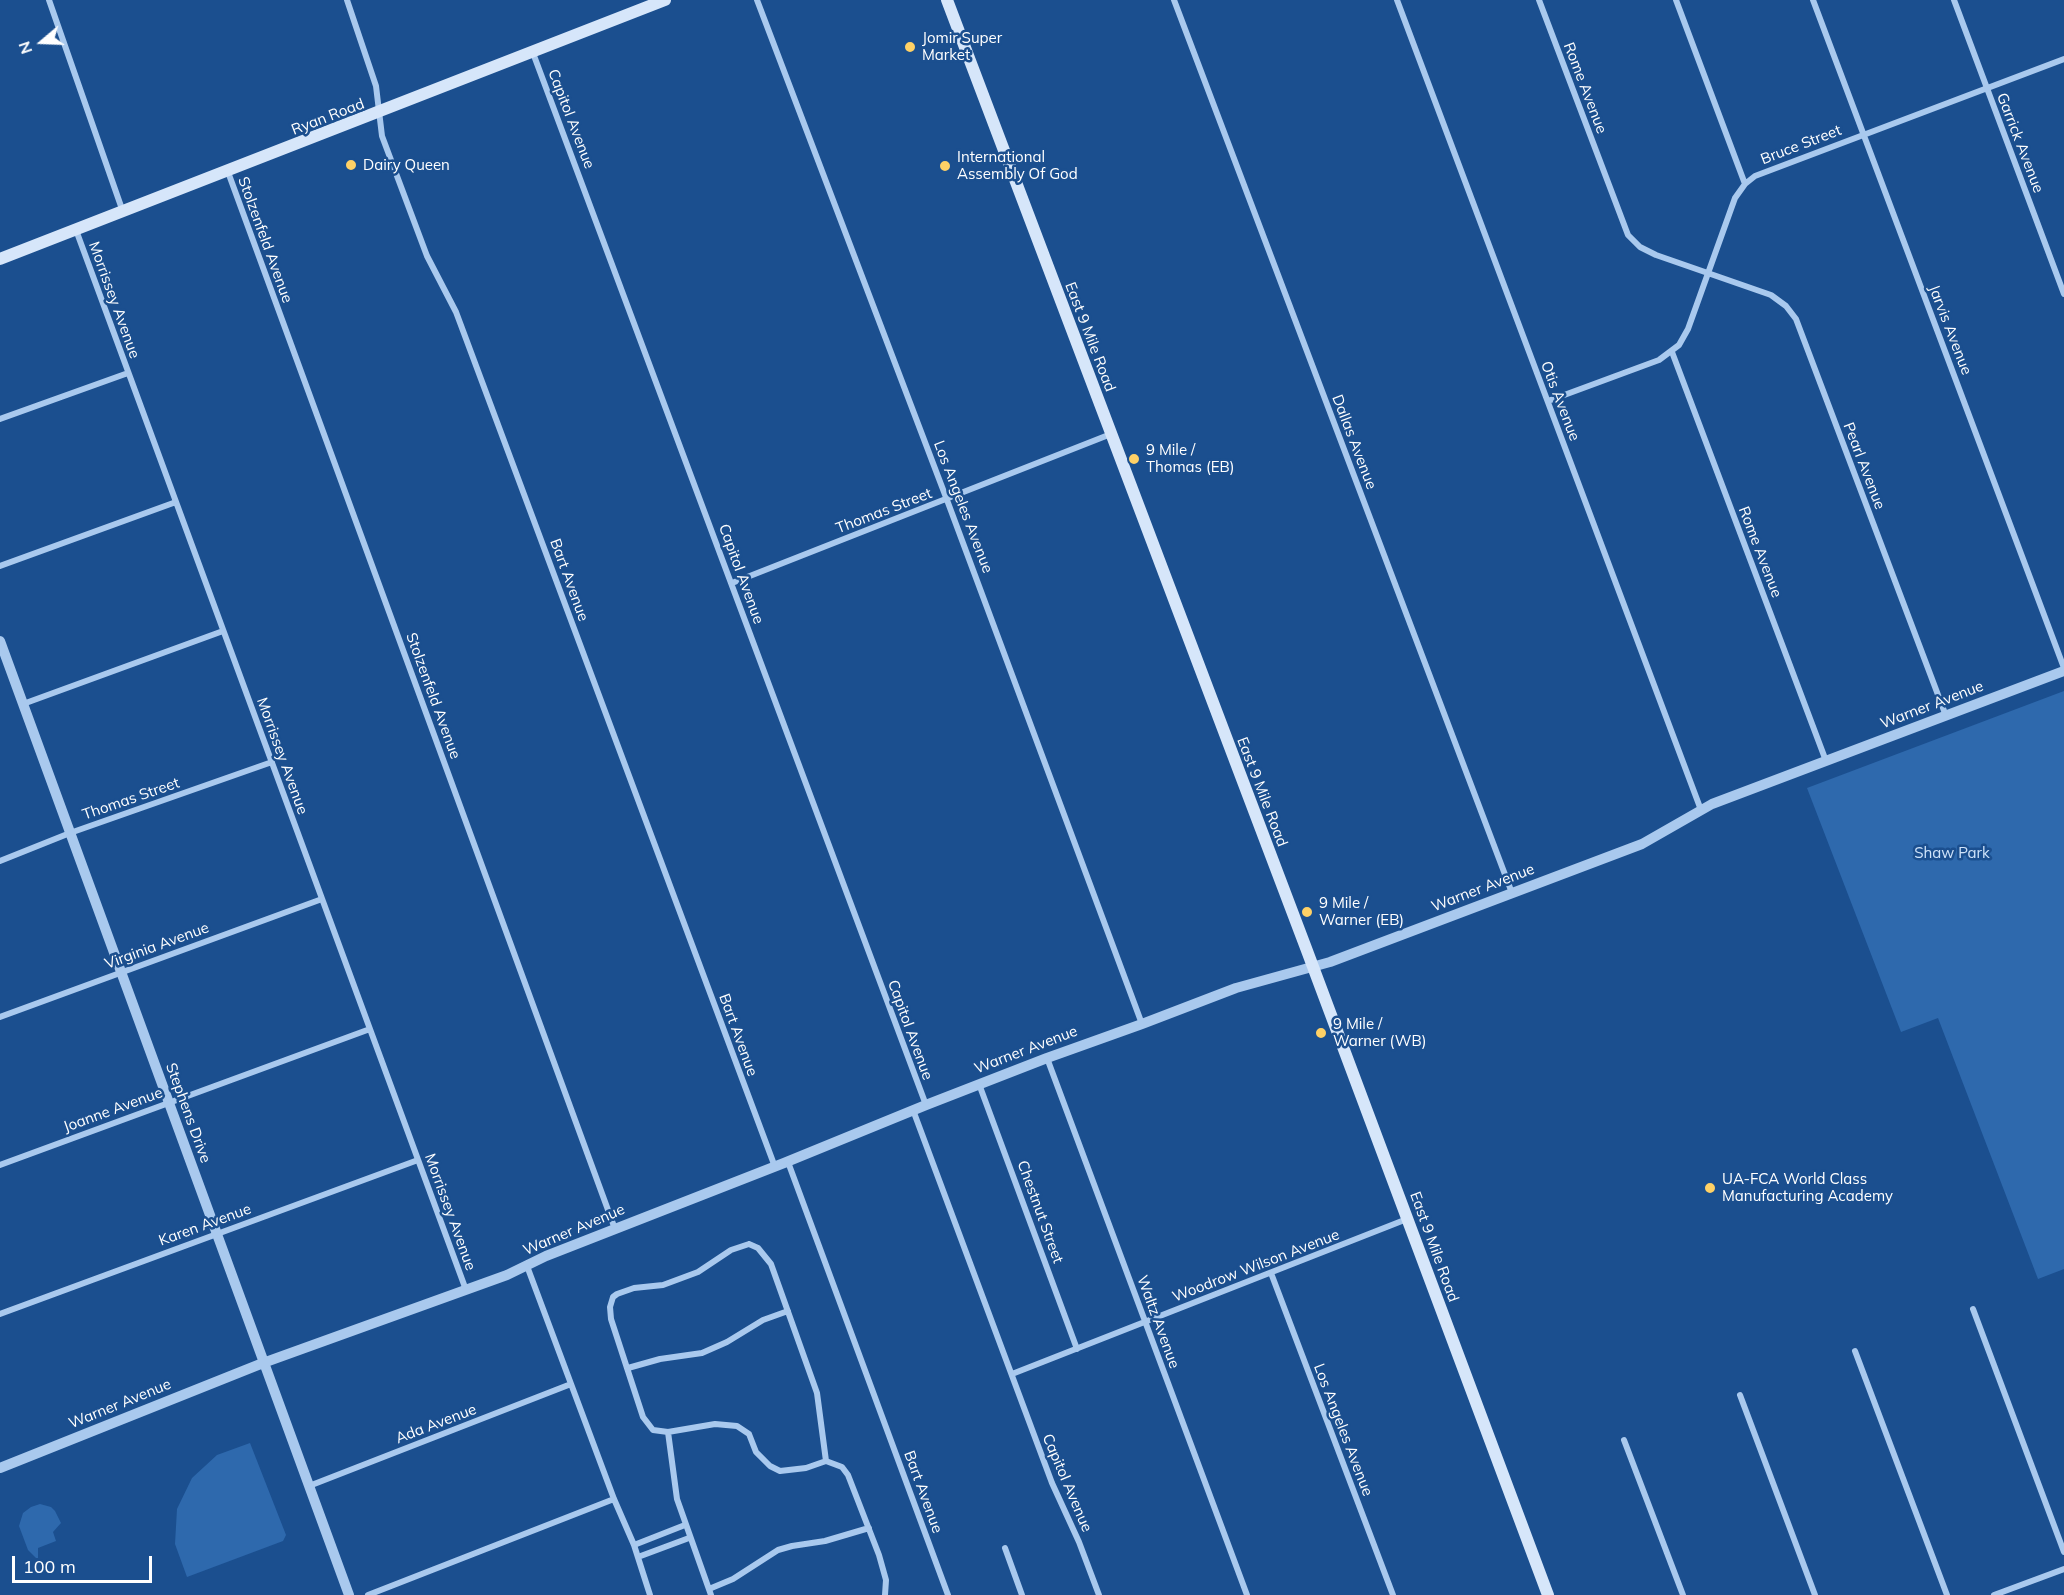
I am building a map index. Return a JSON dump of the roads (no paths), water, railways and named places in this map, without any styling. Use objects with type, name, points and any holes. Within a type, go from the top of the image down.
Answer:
[{"type":"main road","name":"Ryan Road","points":[[0,259],[666,0]]},
{"type":"main road","name":"East 9 Mile Road","points":[[947,0],[1313,966],[1548,1595]]},
{"type":"street","points":[[49,0],[123,212]]},
{"type":"street","name":"Bart Avenue","points":[[347,0],[376,86],[382,136],[427,256],[456,312],[775,1167]]},
{"type":"street","name":"Los Angeles Avenue","points":[[757,0],[948,500],[1142,1024]]},
{"type":"street","name":"Dallas Avenue","points":[[1174,0],[1512,893]]},
{"type":"street","name":"Otis Avenue","points":[[1397,0],[1701,810]]},
{"type":"street","name":"Rome Avenue","points":[[1539,0],[1628,234],[1648,251],[1708,273]]},
{"type":"street","points":[[1548,401],[1659,360],[1672,352],[1682,341],[1735,198],[1745,184],[1676,0]]},
{"type":"street","name":"Jarvis Avenue","points":[[1813,0],[2064,670]]},
{"type":"street","name":"Garrick Avenue","points":[[1954,0],[2064,294]]},
{"type":"street","name":"Capitol Avenue","points":[[533,53],[926,1105]]},
{"type":"street","name":"Bruce Street","points":[[1745,184],[1761,173],[2064,59]]},
{"type":"street","name":"Stolzenfeld Avenue","points":[[228,172],[615,1229]]},
{"type":"street","name":"Morrissey Avenue","points":[[76,230],[466,1290]]},
{"type":"street","name":"Pearl Avenue","points":[[1708,273],[1771,295],[1786,306],[1796,319],[1946,716]]},
{"type":"street","name":"Rome Avenue","points":[[1672,352],[1826,761]]},
{"type":"street","points":[[0,419],[128,373]]},
{"type":"street","name":"Thomas Street","points":[[732,583],[1111,434]]},
{"type":"street","points":[[0,566],[176,502]]},
{"type":"street","points":[[23,704],[224,631]]},
{"type":"street","name":"Stephens Drive","points":[[0,641],[349,1595]]},
{"type":"street","name":"Warner Avenue","points":[[0,1468],[263,1364],[466,1290],[546,1256],[1047,1058],[1236,988],[1330,962],[1642,844],[1712,804],[2064,670]]},
{"type":"street","name":"Thomas Street","points":[[0,861],[70,833],[272,762]]},
{"type":"street","name":"Virginia Avenue","points":[[0,1017],[322,899]]},
{"type":"street","name":"Joanne Avenue","points":[[0,1165],[370,1029]]},
{"type":"street","name":"Waltz Avenue","points":[[1047,1058],[1247,1595]]},
{"type":"street","name":"Chestnut Street","points":[[979,1084],[1077,1349]]},
{"type":"street","name":"Capitol Avenue","points":[[913,1110],[1052,1482],[1100,1595]]},
{"type":"street","name":"Karen Avenue","points":[[0,1314],[418,1160]]},
{"type":"street","name":"Bart Avenue","points":[[788,1162],[948,1595]]},
{"type":"street","name":"Woodrow Wilson Avenue","points":[[1012,1374],[1407,1219]]},
{"type":"street","points":[[826,1461],[817,1393],[771,1264],[758,1248],[749,1244],[730,1250],[698,1272],[663,1285],[623,1291],[613,1297],[610,1307],[611,1319],[643,1417],[648,1425],[653,1430],[668,1432],[715,1424],[737,1426],[745,1430],[761,1459],[780,1471],[800,1469],[826,1461],[842,1467],[848,1475],[869,1528],[886,1580],[886,1594]]},
{"type":"street","points":[[527,1266],[614,1499],[634,1545],[650,1595]]},
{"type":"street","name":"Los Angeles Avenue","points":[[1271,1273],[1393,1595]]},
{"type":"street","points":[[1973,1309],[2064,1551]]},
{"type":"street","points":[[628,1368],[654,1360],[709,1350],[763,1320],[788,1311]]},
{"type":"street","points":[[1856,1351],[1947,1595]]},
{"type":"street","name":"Ada Avenue","points":[[309,1486],[571,1384]]},
{"type":"street","points":[[1740,1395],[1815,1595]]},
{"type":"street","points":[[668,1432],[677,1499],[710,1592],[778,1550],[825,1541],[869,1528]]},
{"type":"street","points":[[1624,1440],[1683,1595]]},
{"type":"street","points":[[368,1595],[614,1499]]},
{"type":"street","points":[[634,1545],[685,1525]]},
{"type":"street","points":[[638,1557],[689,1538]]},
{"type":"street","points":[[1005,1548],[1022,1595]]},
{"type":"street","points":[[1994,1595],[2064,1569]]},
{"type":"place","name":"Jomir Super Market","points":[[910,47]]},
{"type":"place","name":"Dairy Queen","points":[[351,165]]},
{"type":"place","name":"International Assembly Of God","points":[[945,166]]},
{"type":"place","name":"9 Mile / Thomas (EB)","points":[[1134,459]]},
{"type":"place","name":"9 Mile / Warner (EB)","points":[[1307,912]]},
{"type":"place","name":"9 Mile / Warner (WB)","points":[[1321,1033]]},
{"type":"place","name":"UA-FCA World Class Manufacturing Academy","points":[[1710,1188]]},
{"type":"park label","name":"Shaw Park","points":[[1952,853]]}]
